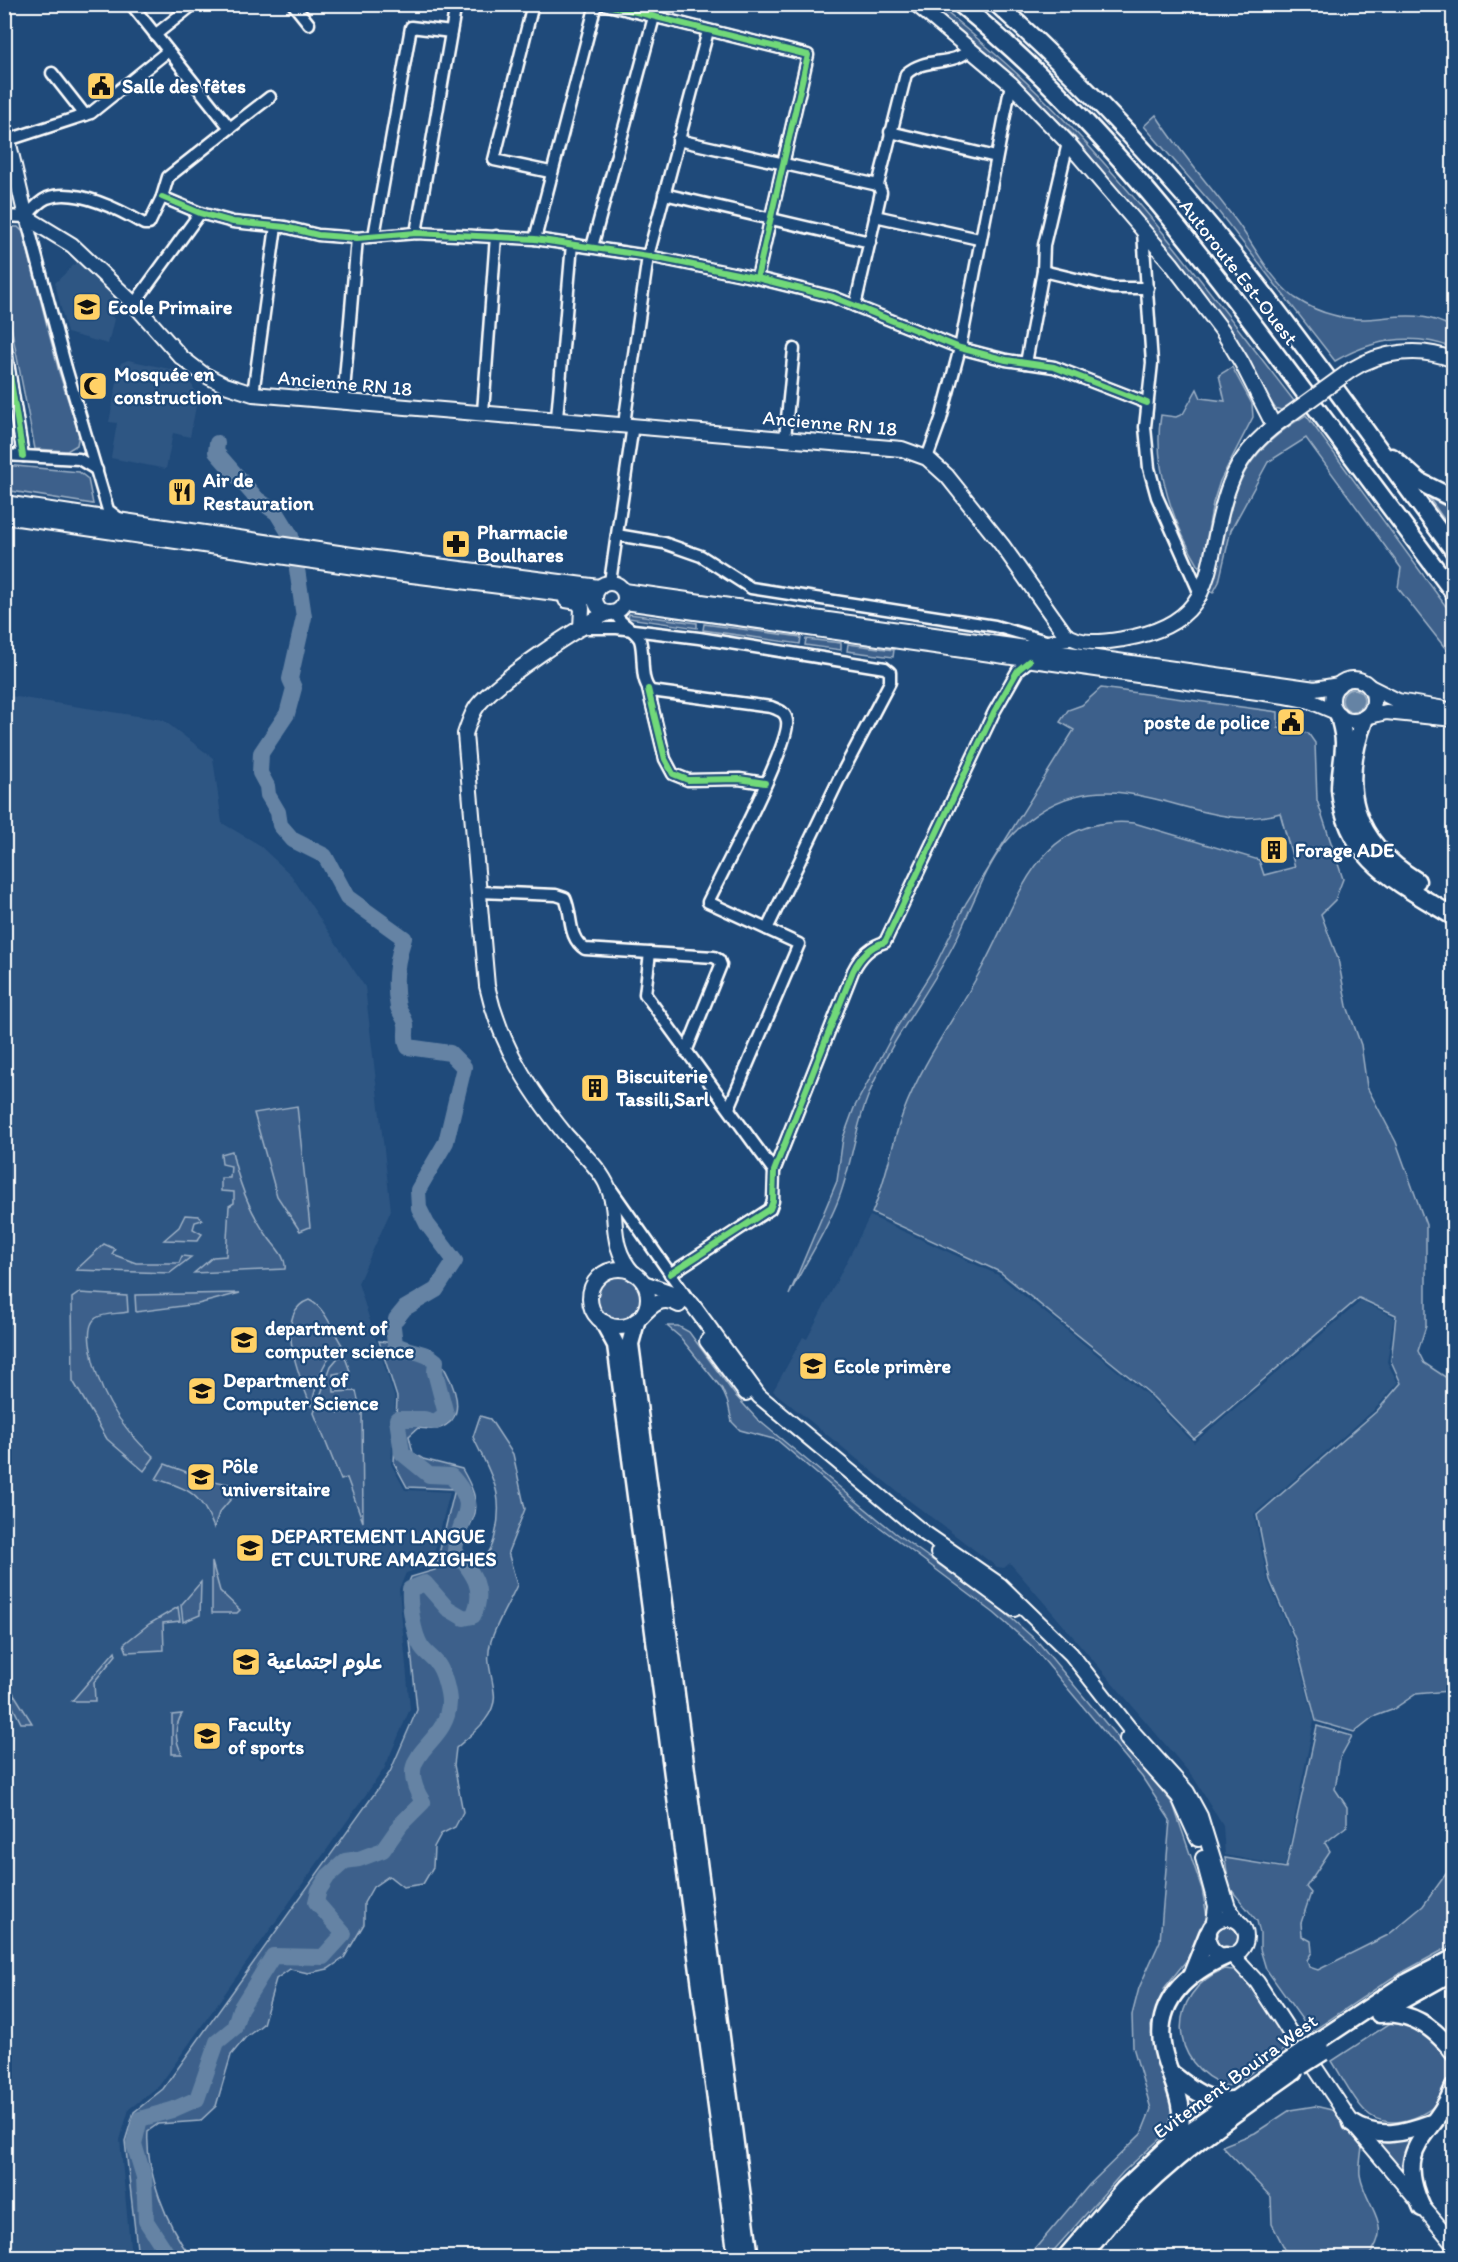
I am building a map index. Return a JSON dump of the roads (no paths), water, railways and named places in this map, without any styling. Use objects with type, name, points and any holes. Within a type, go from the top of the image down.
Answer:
[{"type":"highway","name":"Autoroute Est-Ouest","points":[[960,4],[1049,86],[1113,152],[1170,218],[1253,323],[1454,593]]},
{"type":"highway","name":"Autoroute Est-Ouest","points":[[997,4],[1068,69],[1163,171],[1240,264],[1454,551]]},
{"type":"highway","points":[[1371,440],[1420,482],[1454,499]]},
{"type":"highway","points":[[1337,714],[1344,742],[1340,788],[1342,805],[1355,841],[1366,857],[1388,876],[1454,917]]},
{"type":"highway","points":[[1365,718],[1356,744],[1352,782],[1354,801],[1362,827],[1372,843],[1394,865],[1454,904]]},
{"type":"highway","points":[[638,1320],[630,1344],[750,2258]]},
{"type":"highway","points":[[604,1323],[616,1345],[737,2258]]},
{"type":"highway","points":[[1172,2144],[1181,2124],[1182,2112],[1163,2052],[1163,2024],[1174,1995],[1192,1974],[1211,1928]]},
{"type":"highway","points":[[1192,1974],[1229,1956]]},
{"type":"highway","name":"Evitement Bouira West","points":[[1320,2047],[1406,1983],[1454,1958]]},
{"type":"highway","name":"Evitement Bouira West","points":[[1065,2258],[1124,2189],[1172,2144],[1232,2100],[1376,2014],[1454,1971]]},
{"type":"highway","points":[[1376,2014],[1403,2014],[1418,2021],[1438,2033],[1454,2053]]},
{"type":"highway","name":"Evitement Bouira West","points":[[1082,2258],[1119,2213],[1174,2161],[1301,2058]]},
{"type":"highway","points":[[1171,2073],[1207,2098],[1218,2101],[1232,2100]]},
{"type":"highway","points":[[1422,2208],[1413,2188],[1411,2167],[1420,2138],[1440,2114],[1454,2087]]},
{"type":"highway","points":[[1352,2123],[1363,2130],[1387,2134],[1414,2129],[1431,2122]]},
{"type":"main road","points":[[916,4],[1011,84],[1068,142],[1193,291],[1222,330],[1280,422]]},
{"type":"main road","points":[[4,123],[26,217]]},
{"type":"main road","name":"Ancienne RN 18","points":[[26,217],[72,245],[134,304],[182,357],[203,374],[225,385],[253,394],[902,449],[927,458],[961,493],[1070,638]]},
{"type":"main road","points":[[1027,655],[1046,642],[1070,638],[1084,642],[1100,642],[1147,635],[1173,622],[1201,596],[1230,484],[1247,454],[1280,422],[1351,370],[1371,360],[1399,352],[1425,352],[1454,360]]},
{"type":"main road","points":[[4,503],[600,593]]},
{"type":"main road","points":[[4,516],[396,573],[524,588],[600,593],[618,585],[625,597]]},
{"type":"main road","points":[[524,588],[543,596],[578,602],[584,612],[584,627]]},
{"type":"main road","points":[[600,593],[611,613]]},
{"type":"main road","points":[[584,627],[600,593]]},
{"type":"main road","points":[[625,597],[611,613],[584,627],[488,695],[471,715],[465,735],[487,986],[493,1012],[509,1054],[534,1094],[606,1183],[612,1205],[619,1252],[633,1273],[644,1283],[681,1296],[692,1304],[759,1396],[920,1530],[999,1585],[1071,1654],[1129,1728],[1187,1792],[1200,1816],[1228,1907],[1245,1930],[1245,1942],[1257,1982],[1301,2058],[1352,2123],[1454,2244]]},
{"type":"main road","points":[[625,597],[1027,655],[1285,696],[1310,701],[1352,721],[1386,712],[1454,719]]},
{"type":"main road","points":[[625,597],[1005,658],[1027,655],[1315,689],[1352,680],[1362,681],[1369,687],[1398,701],[1454,710]]},
{"type":"main road","points":[[1337,714],[1333,698],[1339,685]]},
{"type":"main road","points":[[1365,718],[1372,710],[1374,700],[1369,687]]},
{"type":"main road","points":[[615,1237],[607,1262],[593,1285],[590,1306],[604,1323],[617,1328],[638,1320],[653,1304],[660,1301],[666,1300],[684,1309],[734,1379],[759,1408],[828,1462],[904,1528],[1008,1604],[1065,1660],[1113,1723],[1179,1797],[1197,1835],[1216,1906],[1211,1928],[1214,1951],[1229,1956],[1257,1982]]},
{"type":"main road","points":[[593,1285],[606,1272],[624,1269],[633,1273]]},
{"type":"main road","points":[[638,1320],[648,1297],[644,1283]]},
{"type":"main road","points":[[1211,1928],[1225,1917],[1237,1920]]},
{"type":"main road","points":[[1229,1956],[1245,1942]]},
{"type":"street","points":[[131,4],[230,128]]},
{"type":"street","points":[[155,34],[194,4]]},
{"type":"street","points":[[293,4],[309,24]]},
{"type":"street","points":[[416,233],[456,4]]},
{"type":"street","points":[[533,4],[494,160],[550,172]]},
{"type":"street","points":[[535,239],[550,172],[596,4]]},
{"type":"street","points":[[604,4],[808,56],[758,278]]},
{"type":"street","points":[[592,247],[654,18]]},
{"type":"street","points":[[374,236],[411,27],[451,32]]},
{"type":"street","points":[[600,593],[617,535],[648,256],[708,31]]},
{"type":"street","points":[[855,306],[881,192],[878,185],[906,74],[915,66],[962,57],[970,49]]},
{"type":"street","points":[[8,140],[85,115],[168,51]]},
{"type":"street","points":[[52,73],[85,115]]},
{"type":"street","points":[[927,458],[941,419],[960,348],[1011,84]]},
{"type":"street","points":[[4,216],[26,217],[44,199],[58,196],[100,203],[144,224],[149,224],[162,197],[168,177],[175,169],[270,98]]},
{"type":"street","points":[[890,132],[996,156]]},
{"type":"street","points":[[678,140],[878,185]]},
{"type":"street","points":[[1026,363],[1043,271],[1044,245],[1068,142]]},
{"type":"street","points":[[664,194],[770,221],[870,242]]},
{"type":"street","points":[[162,197],[200,213],[233,222],[276,226],[318,235],[357,238],[416,233],[535,239],[648,256],[758,278],[832,297],[960,348],[1054,367],[1147,403]]},
{"type":"street","points":[[134,304],[200,213]]},
{"type":"street","points":[[875,216],[980,239]]},
{"type":"street","points":[[26,217],[66,368],[103,493],[113,516],[127,522]]},
{"type":"street","points":[[253,394],[276,226]]},
{"type":"street","points":[[1143,232],[1152,377],[1147,403],[1146,447],[1157,497],[1201,596]]},
{"type":"street","points":[[483,412],[496,236]]},
{"type":"street","points":[[343,403],[357,238]]},
{"type":"street","points":[[557,418],[572,244]]},
{"type":"street","points":[[1043,271],[1113,288],[1148,288]]},
{"type":"street","points":[[4,338],[23,456]]},
{"type":"street","points":[[784,438],[794,349]]},
{"type":"street","points":[[4,455],[79,459],[97,471]]},
{"type":"street","points":[[91,517],[99,512],[103,504],[103,493]]},
{"type":"street","points":[[617,535],[664,543],[701,556],[751,588],[995,626],[1046,642]]},
{"type":"street","points":[[611,613],[640,640],[648,688],[665,759],[673,774],[688,780],[739,779],[765,783]]},
{"type":"street","points":[[584,627],[629,629],[885,668],[891,674],[767,929]]},
{"type":"street","points":[[670,1274],[770,1209],[773,1201],[774,1171],[858,960],[875,944],[885,942],[994,712],[1027,655]]},
{"type":"street","points":[[1005,658],[1014,666],[1015,676]]},
{"type":"street","points":[[648,688],[782,711],[787,719],[787,732],[765,783],[708,902],[799,944],[729,1108]]},
{"type":"street","points":[[480,892],[556,895],[565,898],[572,933],[576,943],[585,949],[714,957],[719,960],[721,965],[686,1052]]},
{"type":"street","points":[[650,952],[645,994],[774,1171]]},
{"type":"street","points":[[606,1183],[692,1304]]},
{"type":"waterway","points":[[217,443],[216,452],[257,499],[277,513],[291,536]]},
{"type":"waterway","points":[[297,569],[304,617],[290,679],[294,688],[287,714],[261,753],[260,773],[267,786],[268,795],[278,812],[280,825],[293,840],[325,856],[347,897],[404,938],[397,964],[396,989],[398,1007],[406,1024],[408,1047],[450,1053],[464,1067],[446,1142],[418,1190],[419,1208],[427,1224],[455,1261],[436,1290],[405,1308],[396,1319]]},
{"type":"waterway","points":[[170,2258],[146,2221],[144,2177],[134,2144],[140,2119],[172,2110],[197,2099],[217,2042],[234,2028],[240,2009],[273,1956],[323,1957],[344,1934],[316,1902],[319,1890],[328,1876],[345,1861],[359,1859],[383,1850],[402,1823],[423,1802],[415,1785],[413,1771],[416,1760],[440,1730],[449,1702],[443,1674],[418,1640],[412,1618],[410,1589],[425,1583],[447,1608],[464,1618],[473,1616],[477,1606],[476,1581],[455,1551],[466,1514],[465,1497],[451,1476],[429,1475],[402,1453],[397,1419],[424,1419],[435,1422],[446,1414],[435,1372],[436,1361],[395,1344],[393,1327]]},
{"type":"place","name":"Salle des fêtes","points":[[101,86]]},
{"type":"place","name":"Ecole Primaire","points":[[87,307]]},
{"type":"place","name":"Mosquée en construction","points":[[93,386]]},
{"type":"place","name":"Air de Restauration","points":[[182,492]]},
{"type":"place","name":"Pharmacie Boulhares","points":[[456,544]]},
{"type":"place","name":"poste de police","points":[[1291,722]]},
{"type":"place","name":"Forage ADE","points":[[1274,850]]},
{"type":"place","name":"Biscuiterie Tassili,Sarl","points":[[595,1088]]},
{"type":"place","name":"department of computer science","points":[[244,1340]]},
{"type":"place","name":"Ecole primère","points":[[813,1366]]},
{"type":"place","name":"Department of Computer Science","points":[[202,1391]]},
{"type":"place","name":"Pôle universitaire","points":[[201,1477]]},
{"type":"place","name":"DEPARTEMENT LANGUE ET CULTURE AMAZIGHES","points":[[250,1548]]},
{"type":"place","name":"علوم اجتماعية","points":[[246,1662]]},
{"type":"place","name":"Faculty of sports","points":[[207,1736]]}]
